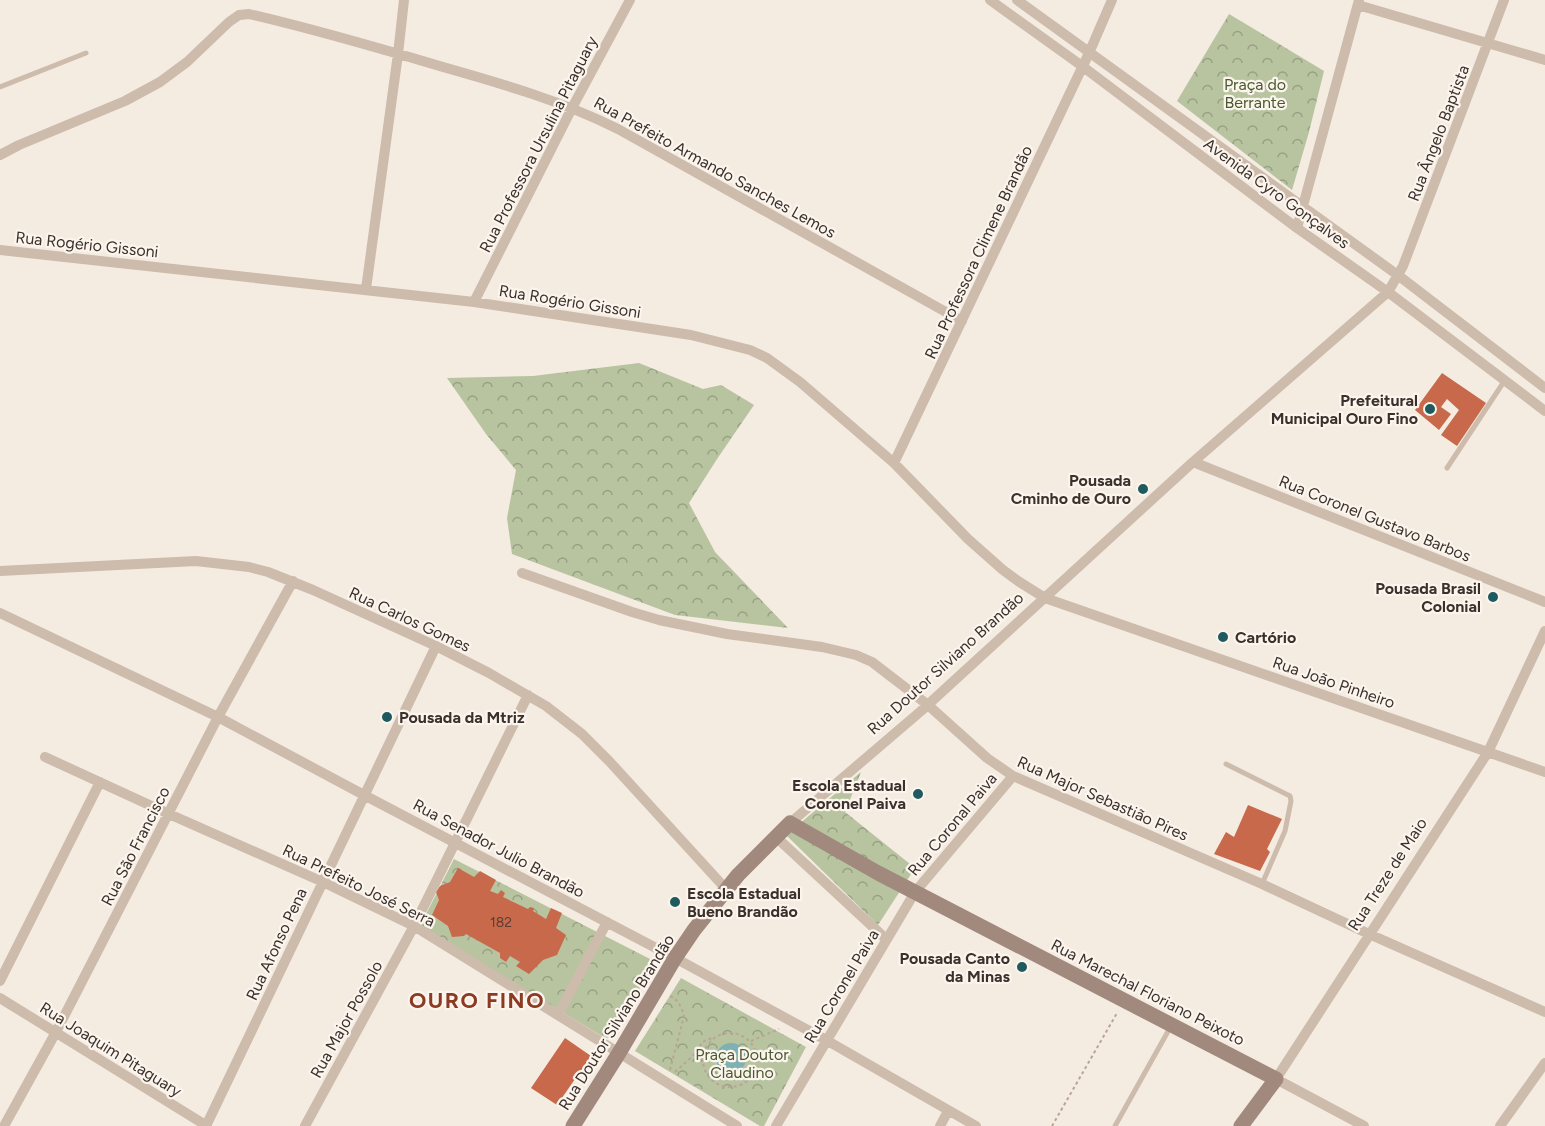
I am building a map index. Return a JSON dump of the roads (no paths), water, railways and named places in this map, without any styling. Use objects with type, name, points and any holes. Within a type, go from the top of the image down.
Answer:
[{"type":"street","points":[[366,289],[404,0]]},
{"type":"street","name":"Rua Professora Ursulina Pitaguary","points":[[474,302],[572,108],[630,0]]},
{"type":"street","name":"Avenida Cyro Gonçalves","points":[[990,0],[1082,66],[1297,228],[1388,292],[1545,411]]},
{"type":"street","name":"Avenida Cyro Gonçalves","points":[[1017,0],[1399,276],[1545,388]]},
{"type":"street","name":"Rua Professora Climene Brandão","points":[[894,464],[1112,0]]},
{"type":"street","name":"Rua Ângelo Baptista","points":[[1399,276],[1504,0]]},
{"type":"street","points":[[1297,228],[1358,2],[1545,60]]},
{"type":"street","name":"Rua Prefeito Armando Sanches Lemos","points":[[0,155],[125,101],[160,82],[187,62],[235,18],[249,14],[398,54],[572,108],[618,129],[962,321]]},
{"type":"street","name":"Rua Rogério Gissoni","points":[[0,250],[474,302],[691,335],[750,350],[767,358],[800,382],[894,464],[1003,570],[1045,598]]},
{"type":"street","name":"Rua Doutor Silviano Brandão","points":[[573,1126],[675,958],[726,889],[776,837],[928,705],[1193,462],[1388,292],[1399,276]]},
{"type":"street","name":"Rua Coronel Gustavo Barbos","points":[[1193,462],[1545,602]]},
{"type":"street","name":"Rua Carlos Gomes","points":[[0,571],[196,561],[249,567],[293,581],[435,646],[528,695],[565,720],[609,761],[726,889]]},
{"type":"street","name":"Rua Major Sebastião Pires","points":[[522,573],[659,620],[727,634],[822,647],[856,655],[872,662],[928,705],[987,758],[1013,776],[1262,884],[1545,1012]]},
{"type":"street","name":"Rua São Francisco","points":[[4,1126],[56,1032],[218,717],[293,581]]},
{"type":"street","name":"Rua João Pinheiro","points":[[1045,598],[1545,772]]},
{"type":"street","name":"Rua Senador Julio Brandão","points":[[0,613],[218,717],[608,922],[826,1040],[975,1126]]},
{"type":"street","name":"Rua Treze de Maio","points":[[1240,1126],[1276,1079],[1488,752],[1545,631]]},
{"type":"street","name":"Rua Afonso Pena","points":[[207,1126],[435,646]]},
{"type":"street","name":"Rua Major Possolo","points":[[305,1126],[414,926],[528,695]]},
{"type":"street","name":"Rua Prefeito José Serra","points":[[45,757],[323,882],[414,926],[737,1126]]},
{"type":"street","name":"Rua Coronal Paiva","points":[[915,892],[1013,776]]},
{"type":"street","points":[[0,981],[100,782]]},
{"type":"street","name":"Rua Marechal Floriano Peixoto","points":[[790,823],[878,873],[1364,1126]]},
{"type":"street","points":[[776,837],[886,939]]},
{"type":"street","name":"Rua Coronel Paiva","points":[[776,1126],[915,892]]},
{"type":"street","points":[[558,1015],[608,922]]},
{"type":"street","name":"Rua Joaquim Pitaguary","points":[[0,998],[207,1126]]},
{"type":"street","points":[[1500,1126],[1545,1063]]},
{"type":"street","points":[[939,1126],[948,1111]]},
{"type":"lane","points":[[0,87],[86,53]]},
{"type":"lane","points":[[1447,468],[1505,380]]},
{"type":"lane","points":[[1226,764],[1290,796],[1291,801],[1284,831],[1262,884]]},
{"type":"lane","points":[[1115,1126],[1171,1024]]},
{"type":"water","points":[[731,1043],[741,1048],[746,1058],[741,1068],[731,1073],[721,1068],[716,1058],[721,1048]]},
{"type":"place","name":"Prefeitural Municipal Ouro Fino","points":[[1430,409]]},
{"type":"place","name":"Pousada Cminho de Ouro","points":[[1143,489]]},
{"type":"place","name":"Pousada Brasil Colonial","points":[[1493,597]]},
{"type":"place","name":"Cartório","points":[[1223,637]]},
{"type":"place","name":"Pousada da Mtriz","points":[[387,717]]},
{"type":"place","name":"Escola Estadual Coronel Paiva","points":[[918,794]]},
{"type":"place","name":"Escola Estadual Bueno Brandão","points":[[675,902]]},
{"type":"place","name":"Pousada Canto da Minas","points":[[1022,967]]},
{"type":"district","name":"OURO FINO","points":[[477,1000]]},
{"type":"park label","name":"Praça do Berrante","points":[[1255,93]]},
{"type":"park label","name":"Praça Doutor Claudino","points":[[742,1063]]}]
